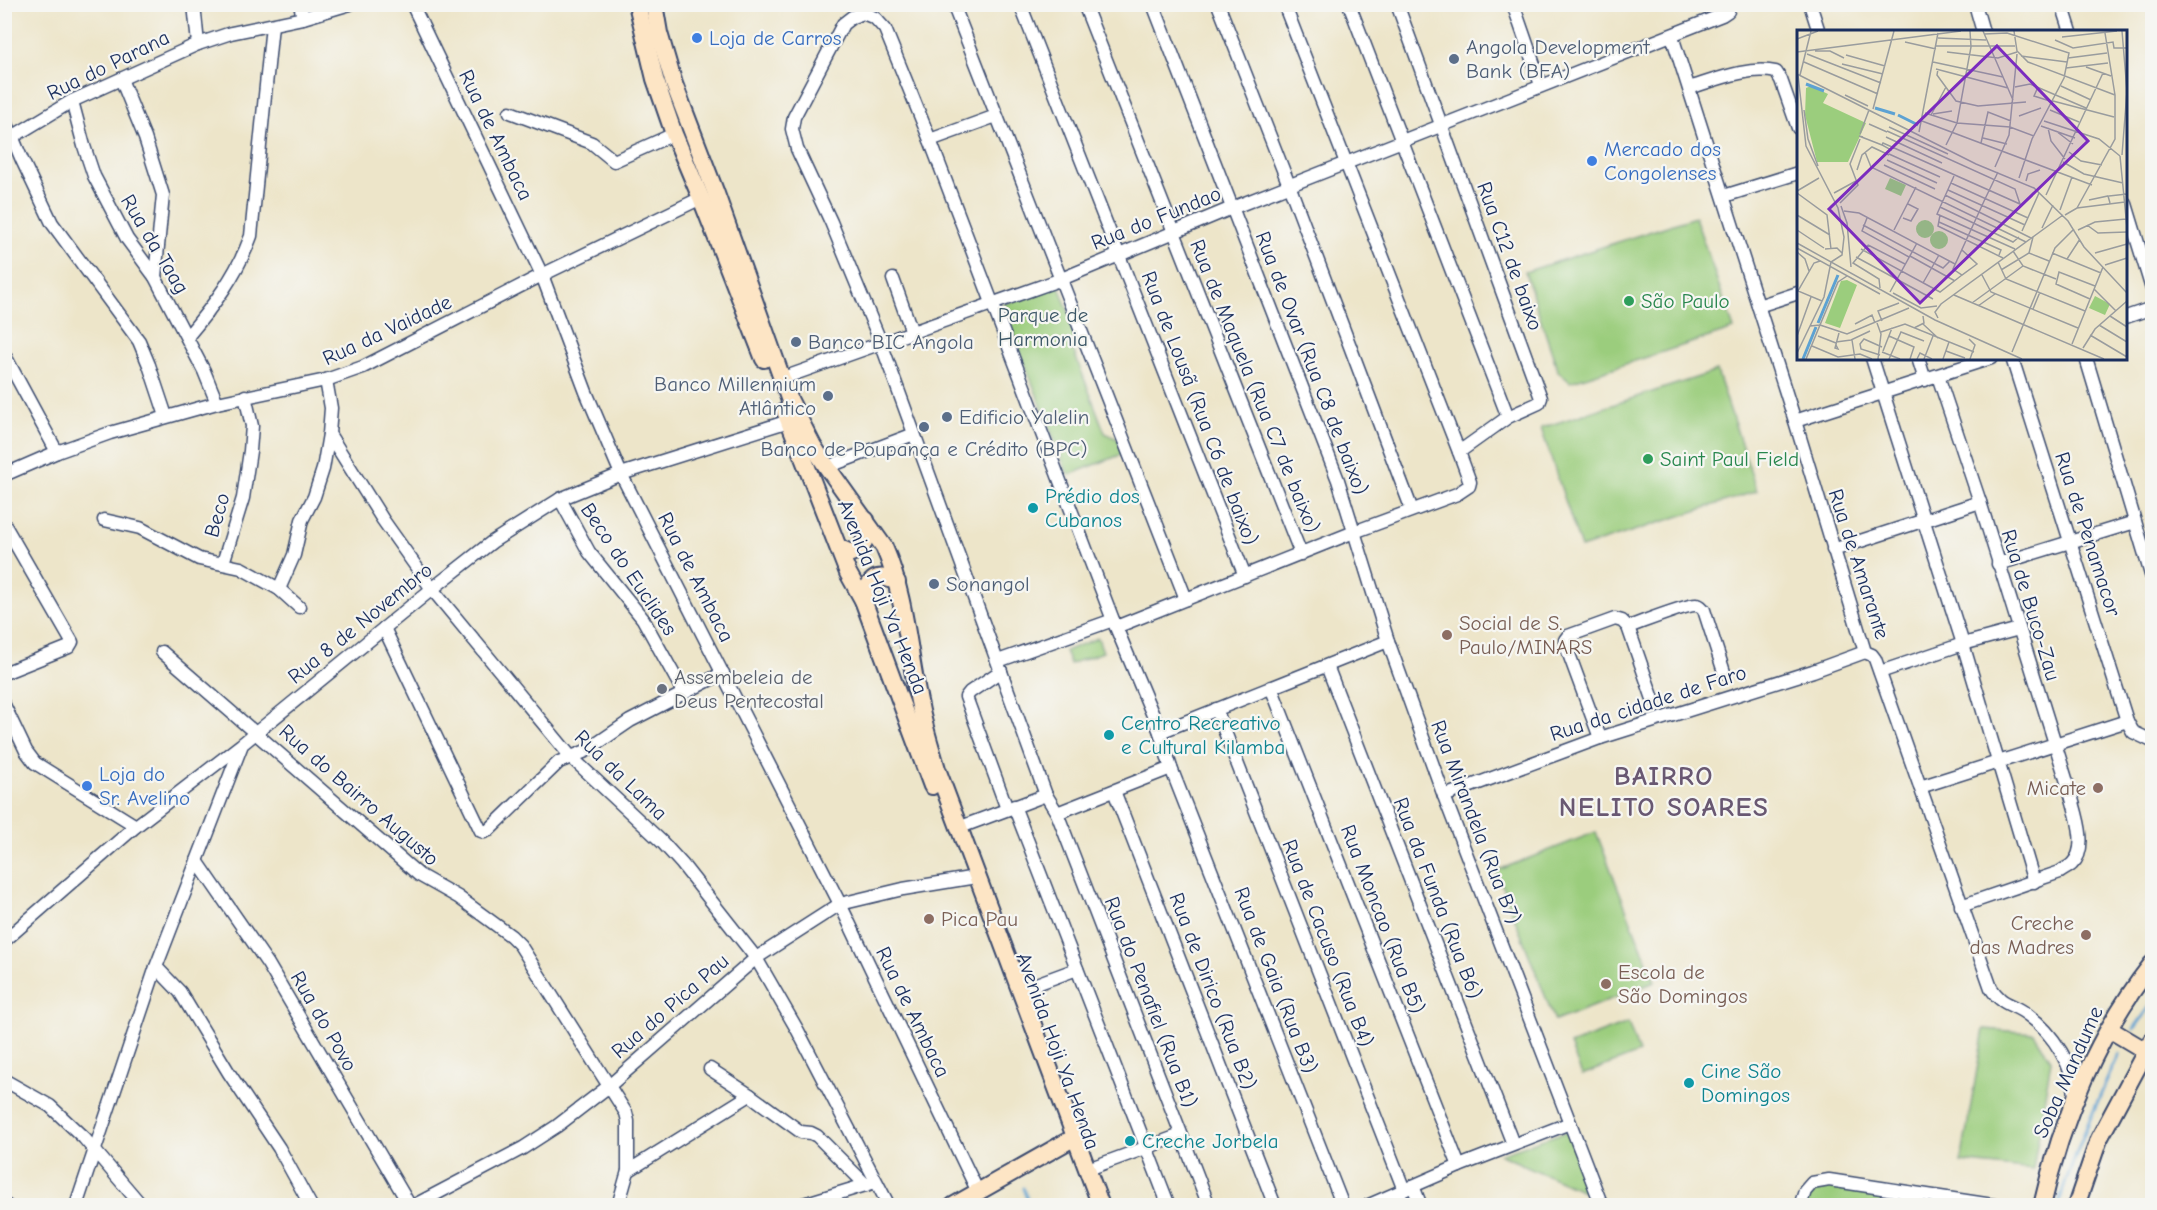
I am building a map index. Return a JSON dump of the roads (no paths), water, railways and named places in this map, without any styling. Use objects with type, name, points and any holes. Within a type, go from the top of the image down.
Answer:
[{"type":"main road","name":"Avenida Hoji Ya Henda","points":[[637,4],[655,79],[674,134],[848,573],[863,600],[937,799],[970,878],[1091,1206]]},
{"type":"main road","name":"Avenida Hoji Ya Henda","points":[[654,4],[659,33],[674,84],[794,408],[827,467],[884,547],[897,582],[920,706],[937,769],[1101,1206]]},
{"type":"main road","points":[[839,548],[851,553],[861,549],[867,534],[866,520]]},
{"type":"main road","points":[[863,600],[867,586],[880,577],[886,576],[897,582]]},
{"type":"main road","name":"Soba Mandume","points":[[2042,1206],[2047,1182],[2075,1102],[2114,1032],[2127,998],[2152,964]]},
{"type":"main road","points":[[2076,1206],[2099,1138],[2145,1046],[2114,1032]]},
{"type":"main road","points":[[953,1206],[1068,1141]]},
{"type":"street","points":[[194,4],[198,44]]},
{"type":"street","points":[[300,4],[303,18]]},
{"type":"street","name":"Rua do Parana","points":[[8,139],[72,101],[198,44],[231,33],[338,10],[350,4]]},
{"type":"street","name":"Rua de Ambaca","points":[[412,4],[542,275],[586,392],[621,474],[840,904],[978,1192]]},
{"type":"street","points":[[953,4],[1059,280],[1186,599]]},
{"type":"street","name":"Rua de Lousã (Rua C6 de baixo)","points":[[1020,4],[1245,576]]},
{"type":"street","name":"Rua de Maquela (Rua C7 de baixo)","points":[[1084,4],[1301,554]]},
{"type":"street","name":"Rua de Ovar (Rua C8 de baixo)","points":[[1153,4],[1338,480],[1354,532]]},
{"type":"street","points":[[1218,4],[1412,510]]},
{"type":"street","points":[[1169,1206],[1077,969],[966,697],[999,666],[1186,599],[1457,494],[1469,486],[1470,482],[1459,452],[1284,4]]},
{"type":"street","points":[[1349,4],[1508,417],[1459,452]]},
{"type":"street","name":"Rua C12 de baixo","points":[[1397,4],[1541,400],[1508,417]]},
{"type":"street","points":[[1513,4],[1541,85]]},
{"type":"street","name":"Rua do Fundao","points":[[783,378],[1059,280],[1232,207],[1672,36],[1722,15],[1728,10],[1730,4]]},
{"type":"street","points":[[1810,4],[1818,30]]},
{"type":"street","points":[[1975,4],[1982,30]]},
{"type":"street","points":[[2062,4],[2070,30]]},
{"type":"street","name":"Rua do Penafiel (Rua B1)","points":[[885,29],[875,18],[863,13],[843,24],[794,117],[792,129],[797,149],[831,222],[881,343],[1046,795],[1057,813],[1209,1206]]},
{"type":"street","points":[[187,338],[224,291],[251,236],[272,26]]},
{"type":"street","name":"Rua de Gaia (Rua B3)","points":[[885,29],[930,140],[1114,624],[1160,732],[1171,768],[1343,1206]]},
{"type":"street","name":"Rua de Amarante","points":[[1672,36],[1795,422],[1865,652],[1872,655],[1880,672],[1991,988],[1999,1000],[2027,1013],[2053,1041],[2072,1077],[2075,1102]]},
{"type":"street","points":[[1689,88],[1757,71],[1776,72],[1797,125]]},
{"type":"street","points":[[121,79],[145,138],[163,195],[155,277]]},
{"type":"street","name":"Rua da Taag","points":[[72,101],[94,176],[127,239],[155,277],[217,403]]},
{"type":"street","points":[[510,112],[592,143],[614,161],[674,134]]},
{"type":"street","points":[[930,140],[996,116]]},
{"type":"street","points":[[4,117],[8,139],[52,223],[139,340],[166,416]]},
{"type":"street","points":[[1724,196],[1797,173]]},
{"type":"street","name":"Rua da Vaidade","points":[[4,475],[57,452],[110,433],[245,396],[326,380],[372,363],[542,275],[701,198]]},
{"type":"street","points":[[2127,207],[2152,289]]},
{"type":"street","points":[[893,279],[912,332]]},
{"type":"street","points":[[1758,306],[1797,293]]},
{"type":"street","points":[[2127,316],[2152,308]]},
{"type":"street","points":[[4,354],[57,452]]},
{"type":"street","points":[[1873,360],[1963,644],[2034,882],[1961,906]]},
{"type":"street","points":[[1919,360],[1924,380]]},
{"type":"street","points":[[1795,422],[1985,360]]},
{"type":"street","name":"Rua de Penamacor","points":[[2013,360],[2127,722]]},
{"type":"street","points":[[2087,360],[2152,578]]},
{"type":"street","name":"Rua de Buco-Zau","points":[[1938,376],[1980,502],[2078,821],[2080,847],[2073,863],[2060,872],[2034,882]]},
{"type":"street","points":[[279,589],[294,555],[302,520],[314,497],[323,469],[331,408],[326,380]]},
{"type":"street","name":"Beco","points":[[245,396],[252,426],[250,451],[243,498],[223,563],[241,568],[279,589],[299,607]]},
{"type":"street","name":"Rua 8 de Novembro","points":[[4,940],[136,826],[241,746],[492,542],[560,499],[621,474],[789,421]]},
{"type":"street","name":"Rua da Lama","points":[[328,434],[383,520],[432,589],[571,757],[662,842],[682,864],[756,958],[798,1031],[871,1183],[889,1206]]},
{"type":"street","points":[[827,467],[914,434]]},
{"type":"street","name":"Beco do Euclides","points":[[560,499],[589,552],[643,619],[684,693]]},
{"type":"street","points":[[1833,550],[1980,502]]},
{"type":"street","points":[[104,520],[140,528],[205,561],[223,563]]},
{"type":"street","points":[[1998,564],[2135,522]]},
{"type":"street","points":[[4,524],[72,642],[69,647],[4,674]]},
{"type":"street","name":"Rua Mirandela (Rua B7)","points":[[1354,532],[1388,641],[1444,796],[1602,1206]]},
{"type":"street","points":[[1628,627],[1675,610],[1696,604],[1701,606],[1724,672]]},
{"type":"street","points":[[1600,738],[1565,640],[1568,636],[1615,619],[1622,621],[1628,627],[1653,699]]},
{"type":"street","points":[[384,628],[481,831],[484,832],[489,830],[554,765],[586,751],[630,721],[723,673]]},
{"type":"street","points":[[1880,672],[1963,644],[2019,629]]},
{"type":"street","points":[[1160,732],[1388,641]]},
{"type":"street","name":"Rua do Bairro Augusto","points":[[162,652],[419,875],[458,897],[511,936],[525,952],[626,1113],[628,1171],[618,1206]]},
{"type":"street","name":"Rua da cidade de Faro","points":[[1444,796],[1600,738],[1813,671],[1865,652]]},
{"type":"street","name":"Rua da Funda (Rua B6)","points":[[1327,666],[1513,1144]]},
{"type":"street","name":"Rua Moncao (Rua B5)","points":[[1271,687],[1459,1166]]},
{"type":"street","points":[[4,705],[26,751],[35,763],[136,826]]},
{"type":"street","name":"Rua de Cacuso (Rua B4)","points":[[1216,709],[1408,1188],[1421,1206]]},
{"type":"street","points":[[1920,787],[2127,722],[2133,732],[2152,741]]},
{"type":"street","points":[[76,1206],[156,967],[241,746]]},
{"type":"street","points":[[1057,813],[1171,768]]},
{"type":"street","name":"Rua de Dirico (Rua B2)","points":[[1114,791],[1275,1206]]},
{"type":"street","points":[[958,828],[1046,795]]},
{"type":"street","name":"Rua do Povo","points":[[197,861],[274,974],[411,1206]]},
{"type":"street","name":"Rua do Pica Pau","points":[[411,1206],[540,1138],[609,1086],[756,958],[840,904],[970,878]]},
{"type":"street","points":[[156,967],[180,992],[283,1156],[311,1206]]},
{"type":"street","points":[[1020,990],[1077,969]]},
{"type":"street","points":[[710,1069],[801,1132],[816,1136],[871,1183]]},
{"type":"street","points":[[4,1080],[50,1106],[93,1150],[142,1206]]},
{"type":"street","points":[[628,1171],[750,1095]]},
{"type":"street","points":[[1367,1206],[1459,1166],[1570,1123]]},
{"type":"street","points":[[1088,1169],[1181,1135]]},
{"type":"street","points":[[1800,1206],[1805,1191],[1812,1183],[1819,1180],[1999,1206]]},
{"type":"street","points":[[2031,1206],[2047,1182]]},
{"type":"street","points":[[797,1206],[871,1183]]},
{"type":"waterway","points":[[2134,1029],[2152,1004]]},
{"type":"waterway","points":[[2058,1206],[2086,1128],[2119,1054]]},
{"type":"waterway","points":[[1023,1188],[1030,1206]]},
{"type":"place","name":"Loja de Carros","points":[[697,38]]},
{"type":"place","name":"Angola Development Bank (BFA)","points":[[1454,59]]},
{"type":"place","name":"Mercado dos Congolenses","points":[[1592,161]]},
{"type":"place","name":"São Paulo","points":[[1629,301]]},
{"type":"place","name":"Banco BIC Angola","points":[[796,342]]},
{"type":"place","name":"Banco Millennium Atlântico","points":[[828,396]]},
{"type":"place","name":"Edificio Yalelin","points":[[947,417]]},
{"type":"place","name":"Banco de Poupança e Crédito (BPC)","points":[[924,427]]},
{"type":"place","name":"Saint Paul Field","points":[[1648,459]]},
{"type":"place","name":"Prédio dos Cubanos","points":[[1033,508]]},
{"type":"place","name":"Sonangol","points":[[934,584]]},
{"type":"place","name":"Social de S. Paulo/MINARS","points":[[1447,635]]},
{"type":"place","name":"Assembeleia de Deus Pentecostal","points":[[662,689]]},
{"type":"place","name":"Centro Recreativo e Cultural Kilamba","points":[[1109,735]]},
{"type":"place","name":"Loja do Sr. Avelino","points":[[87,786]]},
{"type":"place","name":"Micate","points":[[2098,788]]},
{"type":"place","name":"Pica Pau","points":[[929,919]]},
{"type":"place","name":"Creche das Madres","points":[[2086,935]]},
{"type":"place","name":"Escola de São Domingos","points":[[1606,984]]},
{"type":"place","name":"Cine São Domingos","points":[[1689,1083]]},
{"type":"place","name":"Creche Jorbela","points":[[1130,1141]]},
{"type":"district","name":"BAIRRO NELITO SOARES","points":[[1664,792]]},
{"type":"park label","name":"Parque de Harmonia","points":[[1043,327]]}]
